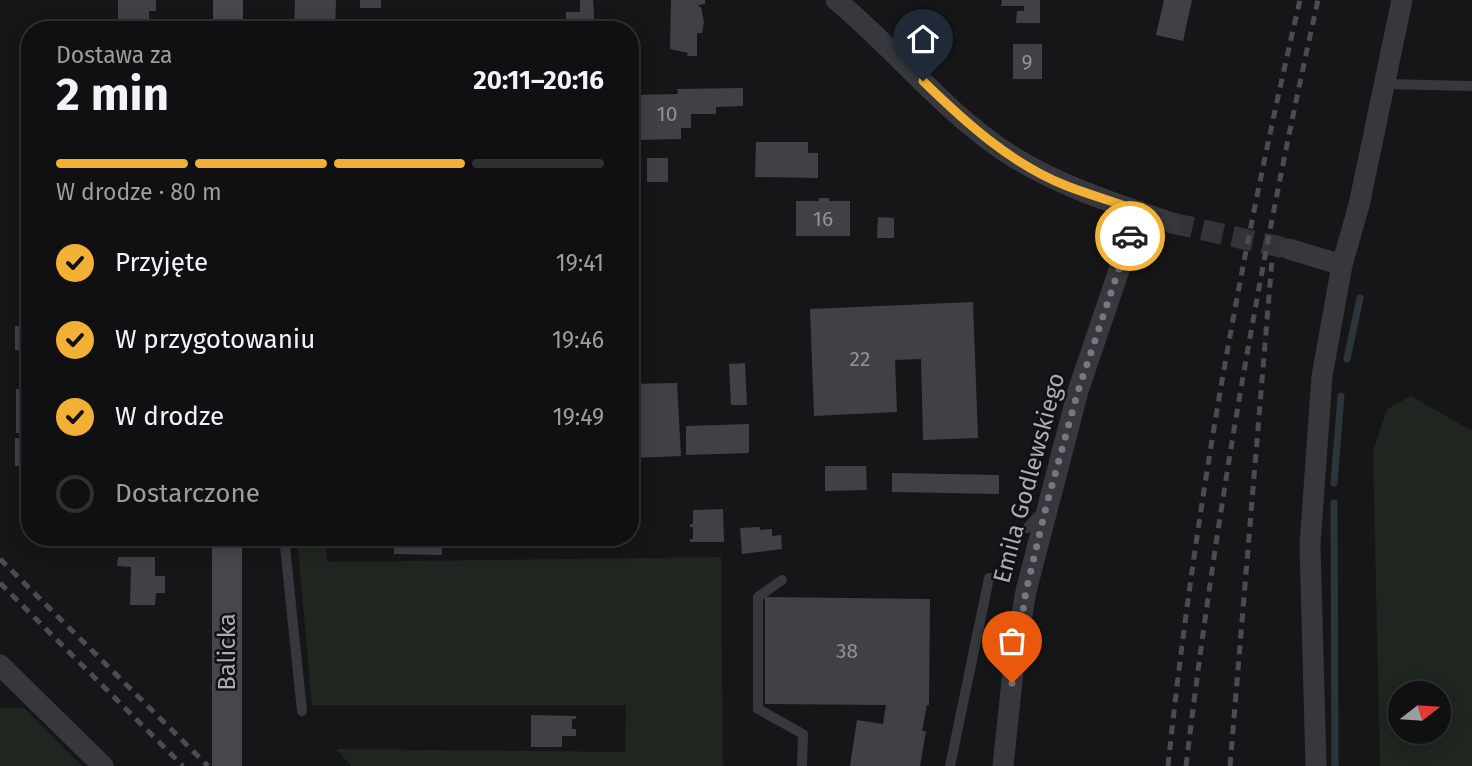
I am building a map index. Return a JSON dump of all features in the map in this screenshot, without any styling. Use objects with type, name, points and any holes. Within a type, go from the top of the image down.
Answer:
[{"type":"street","points":[[228,0],[228,21]]},
{"type":"street","points":[[836,0],[961,117],[1004,151],[1068,187],[1172,223]]},
{"type":"street","points":[[1316,766],[1310,545],[1322,376],[1342,265],[1359,205],[1402,0]]},
{"type":"street","name":"Emila Godlewskiego","points":[[1003,766],[1014,662],[1026,591],[1046,507],[1078,391],[1139,211]]},
{"type":"street","points":[[1289,249],[1342,265]]},
{"type":"street","name":"Balicka","points":[[227,766],[228,546]]},
{"type":"street","points":[[0,665],[103,766]]},
{"type":"lane","points":[[1384,84],[1472,86]]},
{"type":"lane","points":[[1027,528],[1046,507]]},
{"type":"lane","points":[[285,546],[302,711]]},
{"type":"lane","points":[[950,766],[989,578]]},
{"type":"lane","points":[[782,580],[758,597],[758,709],[803,734],[802,766]]},
{"type":"shaded area","points":[[1411,396],[1472,431],[1472,766],[1380,766],[1373,451],[1387,409]]},
{"type":"shaded area","points":[[298,546],[326,546],[327,562],[721,557],[723,766],[351,766],[336,749],[625,752],[626,705],[312,705]]},
{"type":"shaded area","points":[[0,708],[24,708],[82,766],[0,766]]},
{"type":"building","points":[[118,0],[156,0],[156,11],[149,11],[149,21],[118,21]]},
{"type":"building","points":[[295,0],[336,0],[335,21],[294,21]]},
{"type":"building","points":[[360,0],[381,0],[381,8],[360,8]]},
{"type":"building","points":[[580,0],[593,0],[594,21],[566,21],[566,12],[580,12]]},
{"type":"building","points":[[671,0],[705,0],[705,4],[699,5],[704,22],[702,33],[697,33],[697,56],[687,56],[688,53],[670,49]]},
{"type":"building","points":[[1002,0],[1040,0],[1040,23],[1016,23],[1017,11],[1024,11],[1024,6],[1001,6]]},
{"type":"building","points":[[1164,0],[1192,0],[1183,41],[1156,35]]},
{"type":"building","points":[[1013,44],[1042,44],[1042,79],[1013,79]]},
{"type":"building","points":[[743,88],[743,106],[716,107],[716,114],[691,114],[691,128],[681,128],[681,139],[639,140],[639,95],[678,94],[677,89]]},
{"type":"building","points":[[756,142],[808,142],[808,153],[818,153],[818,178],[755,177]]},
{"type":"building","points":[[647,158],[668,158],[668,182],[647,182]]},
{"type":"building","points":[[819,198],[850,201],[850,236],[796,236],[796,201],[819,201]]},
{"type":"building","points":[[878,217],[894,218],[894,238],[877,238]]},
{"type":"building","points":[[973,302],[978,438],[923,440],[921,359],[895,360],[897,412],[814,416],[810,309]]},
{"type":"building","points":[[15,326],[21,326],[21,350],[15,350]]},
{"type":"building","points":[[745,363],[747,405],[731,405],[729,364]]},
{"type":"building","points":[[677,383],[681,456],[639,458],[639,384]]},
{"type":"building","points":[[16,389],[21,389],[21,433],[16,433]]},
{"type":"building","points":[[749,424],[749,453],[686,455],[686,426]]},
{"type":"building","points":[[15,438],[21,438],[21,466],[15,466]]},
{"type":"building","points":[[825,466],[866,466],[867,490],[825,491]]},
{"type":"building","points":[[892,473],[999,475],[999,494],[892,492]]},
{"type":"building","points":[[723,509],[724,542],[690,542],[690,539],[693,539],[693,527],[690,527],[690,524],[693,524],[693,510]]},
{"type":"building","points":[[760,527],[760,530],[772,529],[772,536],[781,535],[782,549],[742,554],[740,528]]},
{"type":"building","points":[[394,546],[442,546],[442,555],[394,554]]},
{"type":"building","points":[[118,557],[155,557],[155,576],[165,576],[165,593],[156,593],[155,605],[130,605],[131,567],[117,566]]},
{"type":"building","points":[[765,597],[930,599],[929,705],[922,731],[926,731],[920,766],[850,766],[857,720],[883,724],[886,705],[765,704]]},
{"type":"building","points":[[531,715],[576,716],[576,719],[572,719],[572,729],[576,729],[576,736],[562,736],[562,747],[531,747]]},
{"type":"waterway","points":[[1347,359],[1360,298]]},
{"type":"waterway","points":[[1334,483],[1341,396]]},
{"type":"waterway","points":[[1334,503],[1335,766]]},
{"type":"tunnel","points":[[1172,223],[1289,249]]},
{"type":"railway","points":[[1168,766],[1192,573],[1222,381],[1258,190],[1300,0]]},
{"type":"railway","points":[[1186,766],[1198,669],[1242,382],[1318,0]]},
{"type":"railway","points":[[1230,766],[1272,260]]},
{"type":"railway","points":[[0,559],[208,766]]},
{"type":"railway","points":[[0,583],[183,766]]},
{"type":"way so far","points":[[1012,683],[1026,591],[1046,507],[1078,391],[1130,236]]},
{"type":"route","points":[[923,81],[961,117],[1004,151],[1068,187],[1139,211],[1130,236]]}]
